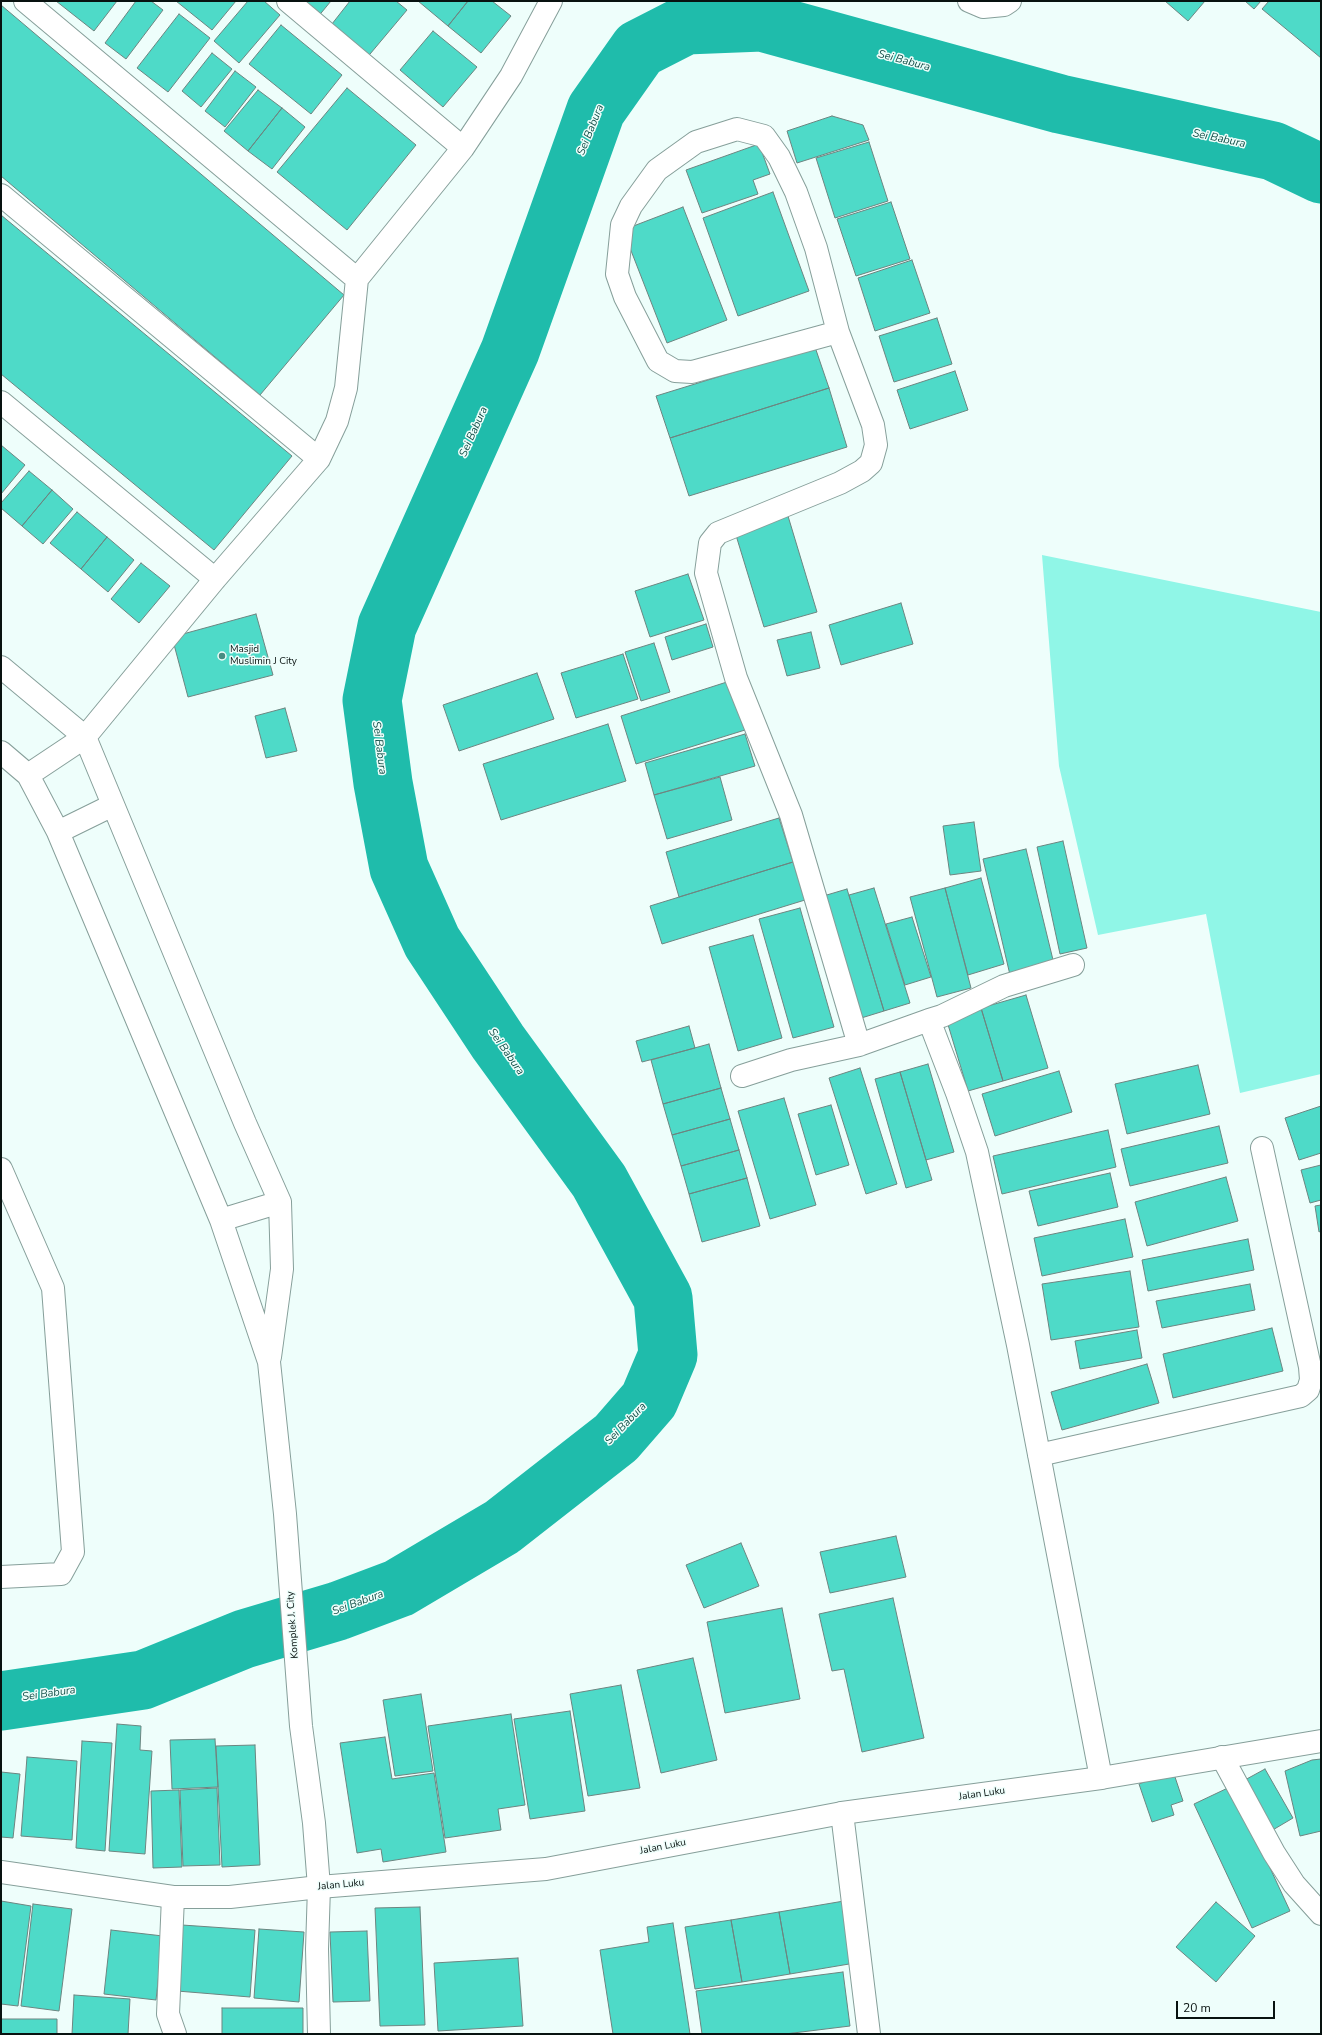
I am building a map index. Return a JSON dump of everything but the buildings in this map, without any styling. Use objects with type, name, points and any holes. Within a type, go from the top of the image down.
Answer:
[{"type":"street","points":[[25,1],[357,279]]},
{"type":"street","points":[[288,1],[463,148]]},
{"type":"street","points":[[28,775],[85,737],[215,579],[319,460],[337,421],[346,388],[357,279],[463,148],[511,76],[550,1]]},
{"type":"street","points":[[969,1],[984,6],[1004,5],[1010,1]]},
{"type":"street","points":[[838,332],[692,372],[675,371],[658,361],[625,297],[617,274],[622,225],[631,206],[657,170],[696,142],[737,129],[764,136],[779,157],[796,192],[816,248],[838,332],[873,425],[876,445],[871,463],[862,471],[840,483],[718,532],[710,543],[706,574],[736,678],[791,815],[858,1045]]},
{"type":"street","points":[[1,195],[319,460]]},
{"type":"street","points":[[1,402],[215,579]]},
{"type":"street","points":[[1,667],[85,737],[280,1202],[282,1269],[269,1362]]},
{"type":"street","points":[[1,752],[28,775],[58,832],[221,1220],[269,1362]]},
{"type":"street","points":[[58,832],[113,804]]},
{"type":"street","points":[[742,1076],[792,1060],[858,1045],[942,1016],[1004,986],[1073,965]]},
{"type":"street","points":[[929,1020],[957,1093],[977,1152],[1018,1345],[1100,1778]]},
{"type":"street","points":[[1039,1455],[1301,1396],[1308,1390],[1311,1380],[1310,1367],[1262,1148]]},
{"type":"street","points":[[1,1169],[53,1288],[73,1552],[61,1574],[1,1578]]},
{"type":"street","points":[[221,1220],[280,1202]]},
{"type":"street","name":"Komplek J. City","points":[[269,1362],[285,1514],[301,1726],[314,1823],[319,1887],[317,1949],[319,2034]]},
{"type":"street","name":"Jalan Luku","points":[[1,1872],[173,1897],[230,1897],[319,1887],[546,1869],[842,1813],[1100,1778],[1321,1741]]},
{"type":"street","points":[[1222,1757],[1282,1865],[1294,1884],[1321,1914]]},
{"type":"street","points":[[842,1813],[869,2034]]},
{"type":"street","points":[[173,1897],[168,2014],[175,2034]]},
{"type":"green space","points":[[1042,555],[1321,612],[1321,1074],[1240,1093],[1206,914],[1098,935],[1059,766]]},
{"type":"waterway","name":"Sei Babura","points":[[1,1701],[143,1680],[244,1639],[338,1611],[399,1588],[502,1527],[616,1438],[649,1400],[668,1355],[663,1298],[599,1181],[498,1042],[432,942],[399,868],[383,783],[372,700],[387,626],[510,351],[596,110],[639,49],[686,25],[762,22],[1060,104],[1273,151],[1321,174]]},
{"type":"place","name":"Masjid Muslimin J City","points":[[222,656]]}]
